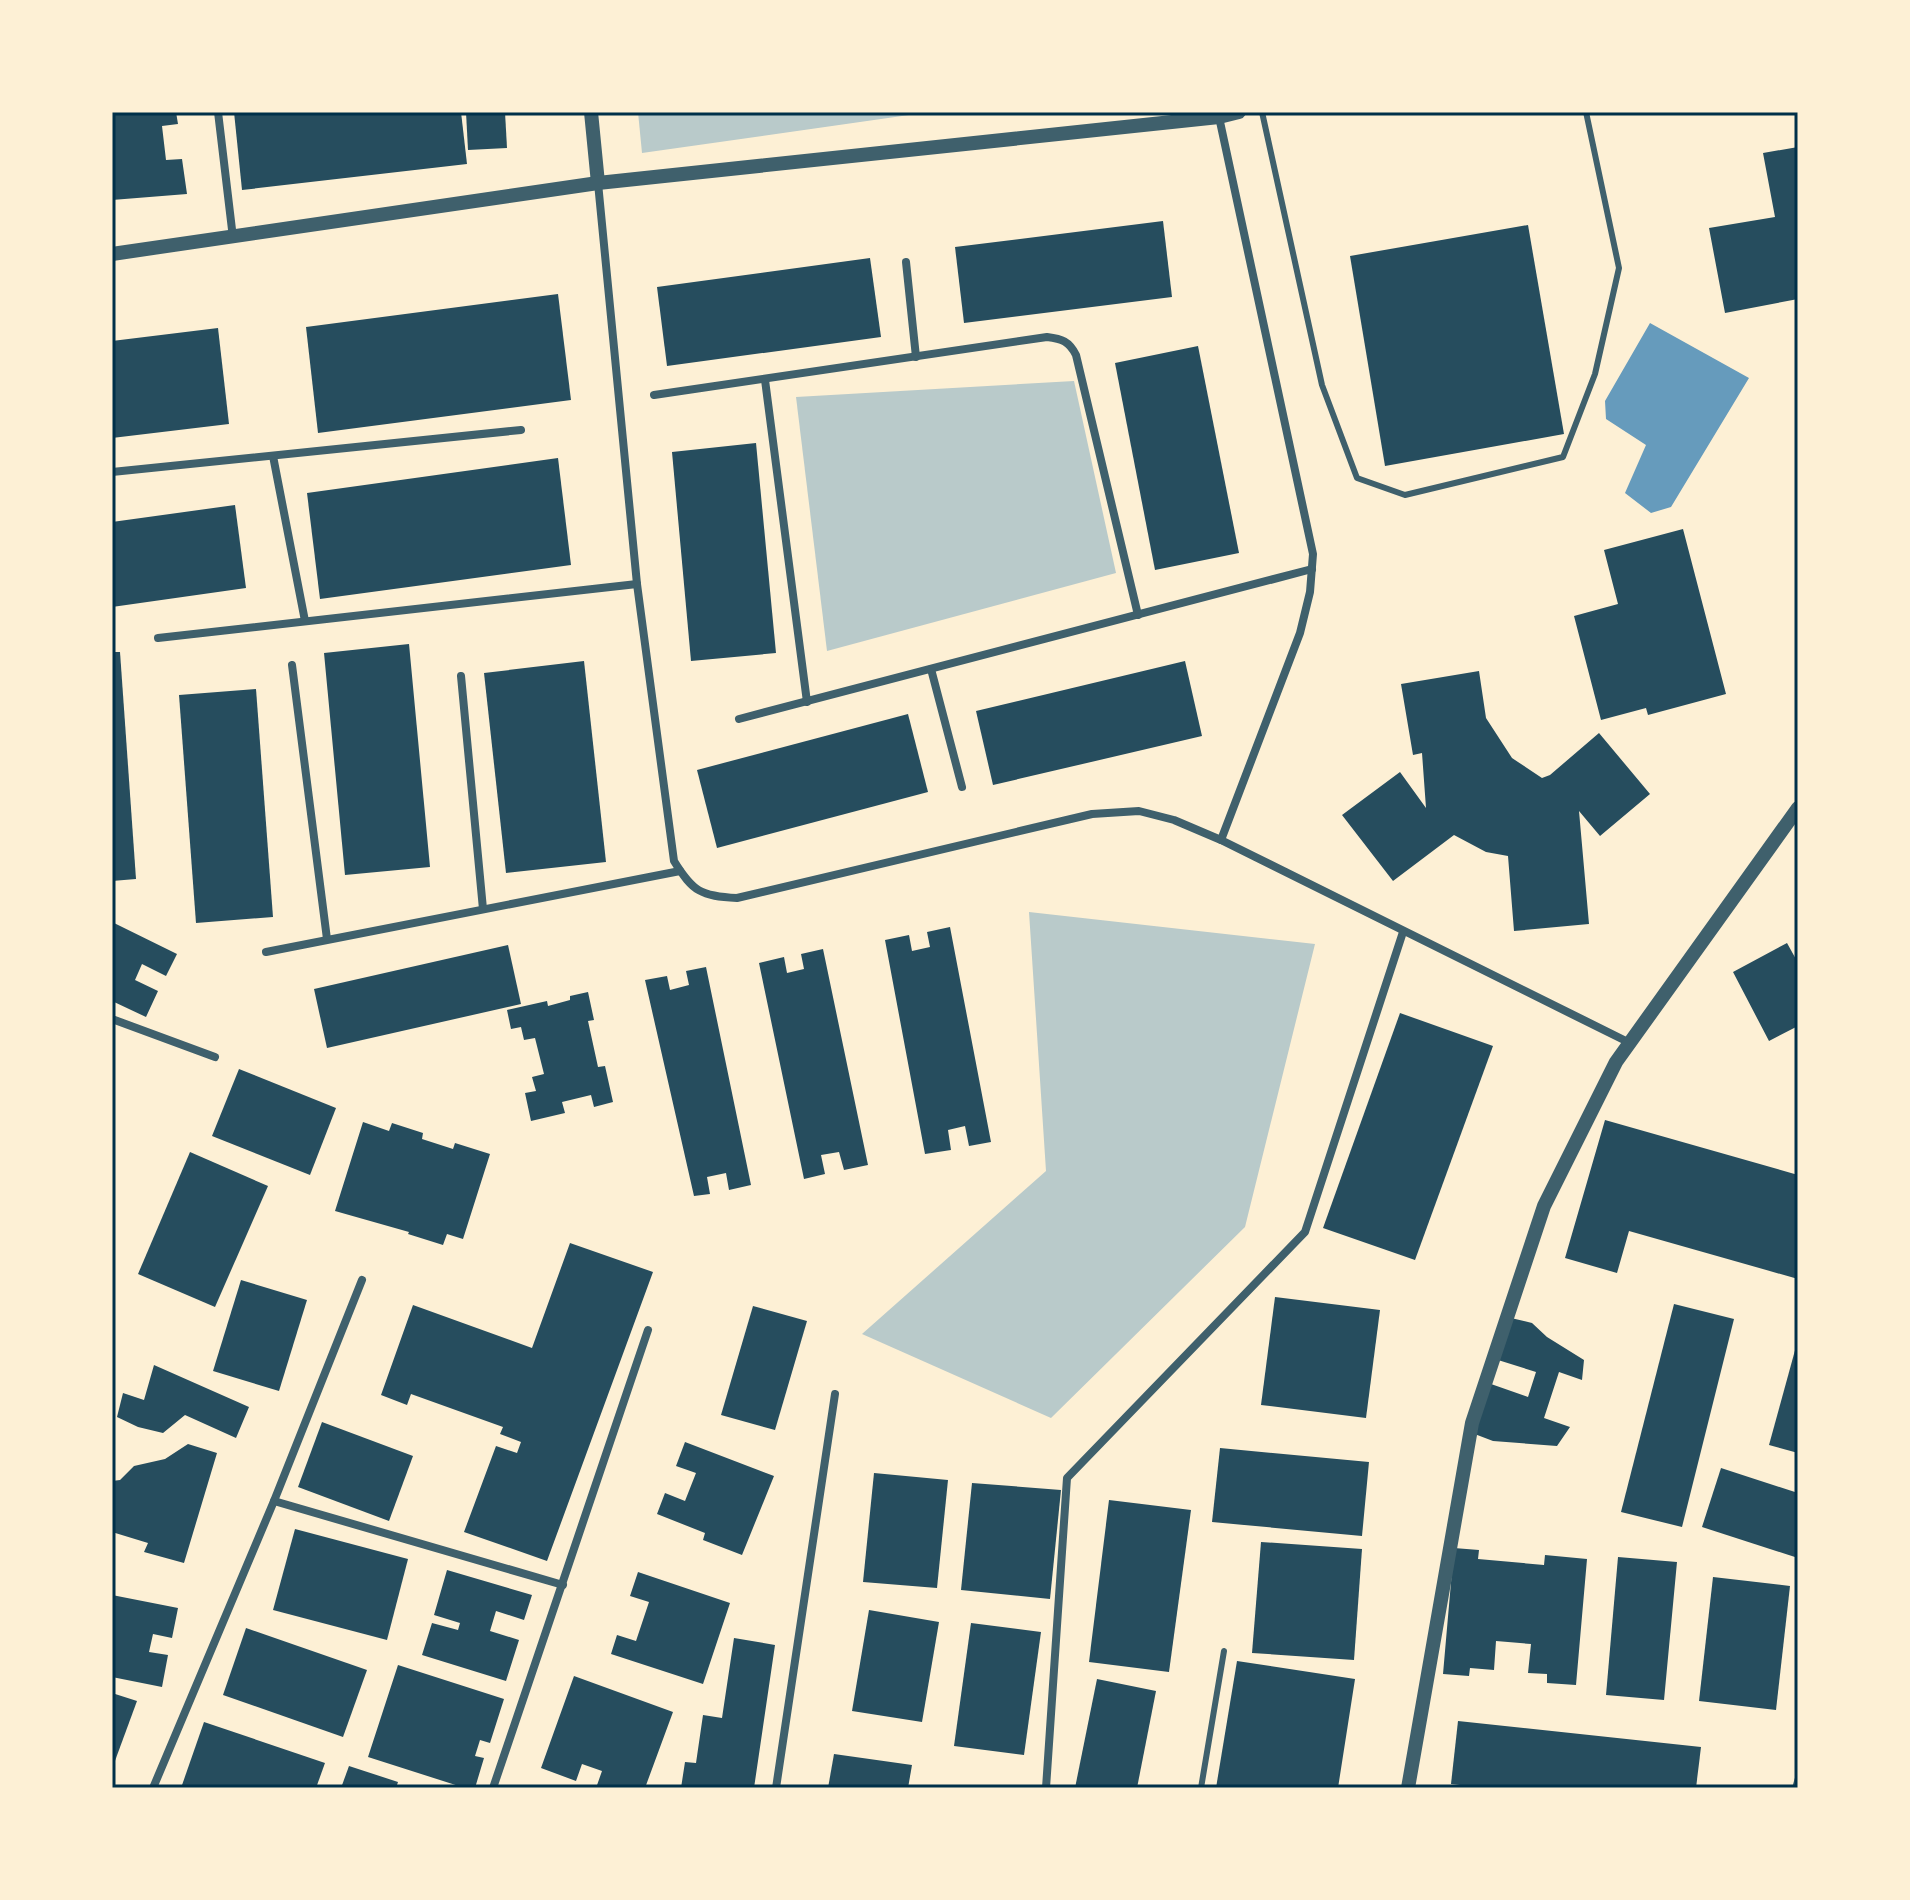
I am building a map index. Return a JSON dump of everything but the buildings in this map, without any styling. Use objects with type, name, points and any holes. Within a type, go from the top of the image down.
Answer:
[{"type":"street","points":[[218,112],[233,238]]},
{"type":"street","points":[[591,112],[637,584],[674,861],[689,884],[710,896],[737,898],[1092,814],[1139,811],[1174,820],[1221,840],[1630,1043]]},
{"type":"street","points":[[112,254],[598,183],[1219,117],[1239,112]]},
{"type":"street","points":[[1219,117],[1313,554],[1310,592],[1300,633],[1221,840]]},
{"type":"street","points":[[906,262],[916,357]]},
{"type":"street","points":[[654,395],[1047,337],[1062,339],[1071,344],[1076,355],[1138,615]]},
{"type":"street","points":[[765,380],[807,702]]},
{"type":"street","points":[[112,472],[521,430]]},
{"type":"street","points":[[273,456],[305,621]]},
{"type":"street","points":[[739,719],[1312,569]]},
{"type":"street","points":[[158,638],[637,584]]},
{"type":"street","points":[[292,665],[327,939]]},
{"type":"street","points":[[931,669],[962,787]]},
{"type":"street","points":[[461,676],[483,909]]},
{"type":"street","points":[[1408,1788],[1472,1423],[1544,1206],[1616,1062],[1798,808]]},
{"type":"street","points":[[266,952],[680,871]]},
{"type":"street","points":[[1046,1788],[1067,1478],[1305,1232],[1403,932]]},
{"type":"street","points":[[112,1019],[215,1057]]},
{"type":"street","points":[[153,1788],[274,1501],[362,1280]]},
{"type":"street","points":[[493,1788],[648,1330]]},
{"type":"street","points":[[776,1788],[835,1394]]},
{"type":"street","points":[[274,1501],[563,1585]]},
{"type":"lane","points":[[1262,112],[1322,385],[1357,478],[1405,495],[1563,457],[1595,374],[1619,268],[1586,112]]},
{"type":"lane","points":[[1201,1788],[1224,1651]]},
{"type":"lane","points":[[1795,1788],[1798,1778]]},
{"type":"shaded area","points":[[638,112],[930,112],[642,153]]},
{"type":"shaded area","points":[[1074,381],[1116,573],[827,651],[796,397]]},
{"type":"shaded area","points":[[1029,912],[1315,944],[1245,1227],[1051,1418],[862,1334],[1046,1171]]},
{"type":"water","points":[[1650,323],[1749,378],[1671,507],[1651,513],[1625,493],[1646,445],[1606,419],[1605,401]]}]
